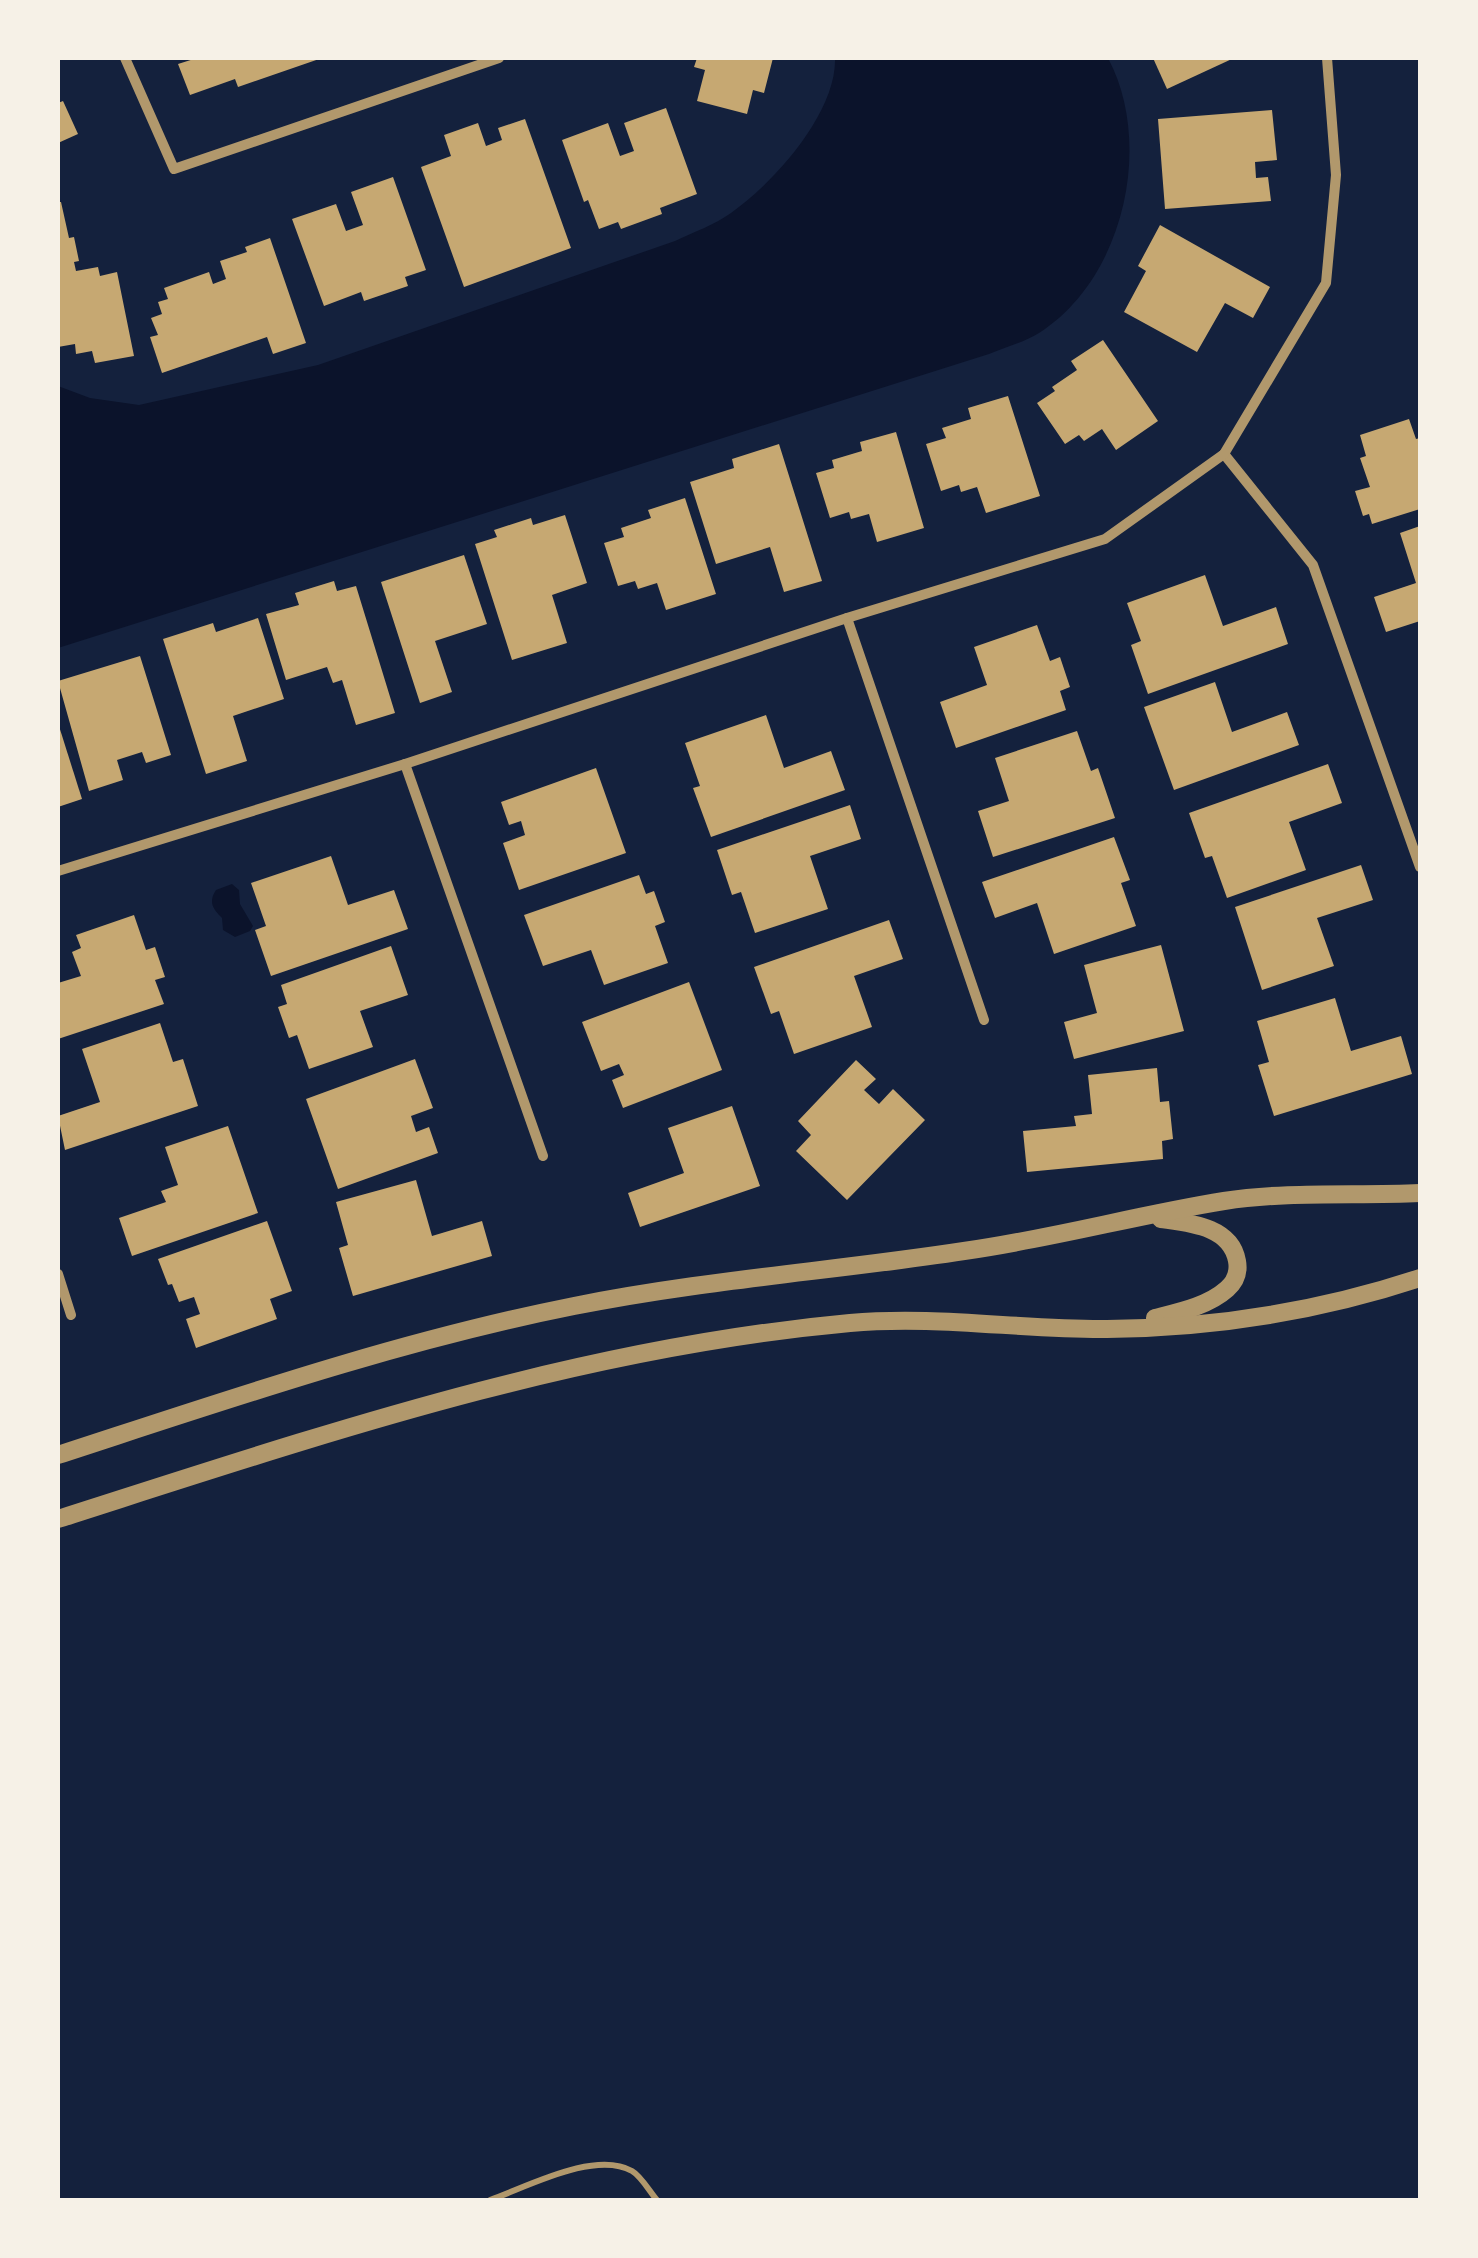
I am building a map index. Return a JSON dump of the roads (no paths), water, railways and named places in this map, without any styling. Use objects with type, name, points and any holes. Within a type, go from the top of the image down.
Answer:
[{"type":"street","points":[[124,58],[174,170],[500,58]]},
{"type":"street","points":[[58,872],[1105,539],[1224,454],[1326,283],[1336,175],[1328,58]]},
{"type":"street","points":[[1224,454],[1313,565],[1420,867]]},
{"type":"street","points":[[847,618],[984,1020]]},
{"type":"street","points":[[405,764],[543,1156]]},
{"type":"street","points":[[58,1455],[374,1356],[572,1306],[735,1278],[995,1246],[1224,1201],[1290,1194],[1420,1193]]},
{"type":"street","points":[[1106,1329],[1194,1307],[1225,1291],[1236,1278],[1234,1250],[1220,1234],[1197,1224],[1146,1217]]},
{"type":"street","points":[[58,1274],[72,1314]]},
{"type":"street","points":[[58,1520],[454,1395],[644,1353],[854,1322],[1106,1329],[1258,1317],[1324,1305],[1420,1278]]},
{"type":"lane","points":[[490,2200],[567,2170],[607,2164],[633,2171],[657,2200]]},
{"type":"water","points":[[835,58],[1108,58],[1122,92],[1129,130],[1123,208],[1092,279],[1068,309],[1039,333],[989,354],[58,648],[58,386],[90,398],[139,405],[318,365],[675,241],[731,213],[783,165],[826,101]]},
{"type":"water","points":[[232,884],[239,890],[240,904],[253,926],[235,937],[223,930],[222,918],[212,902],[216,890]]}]
